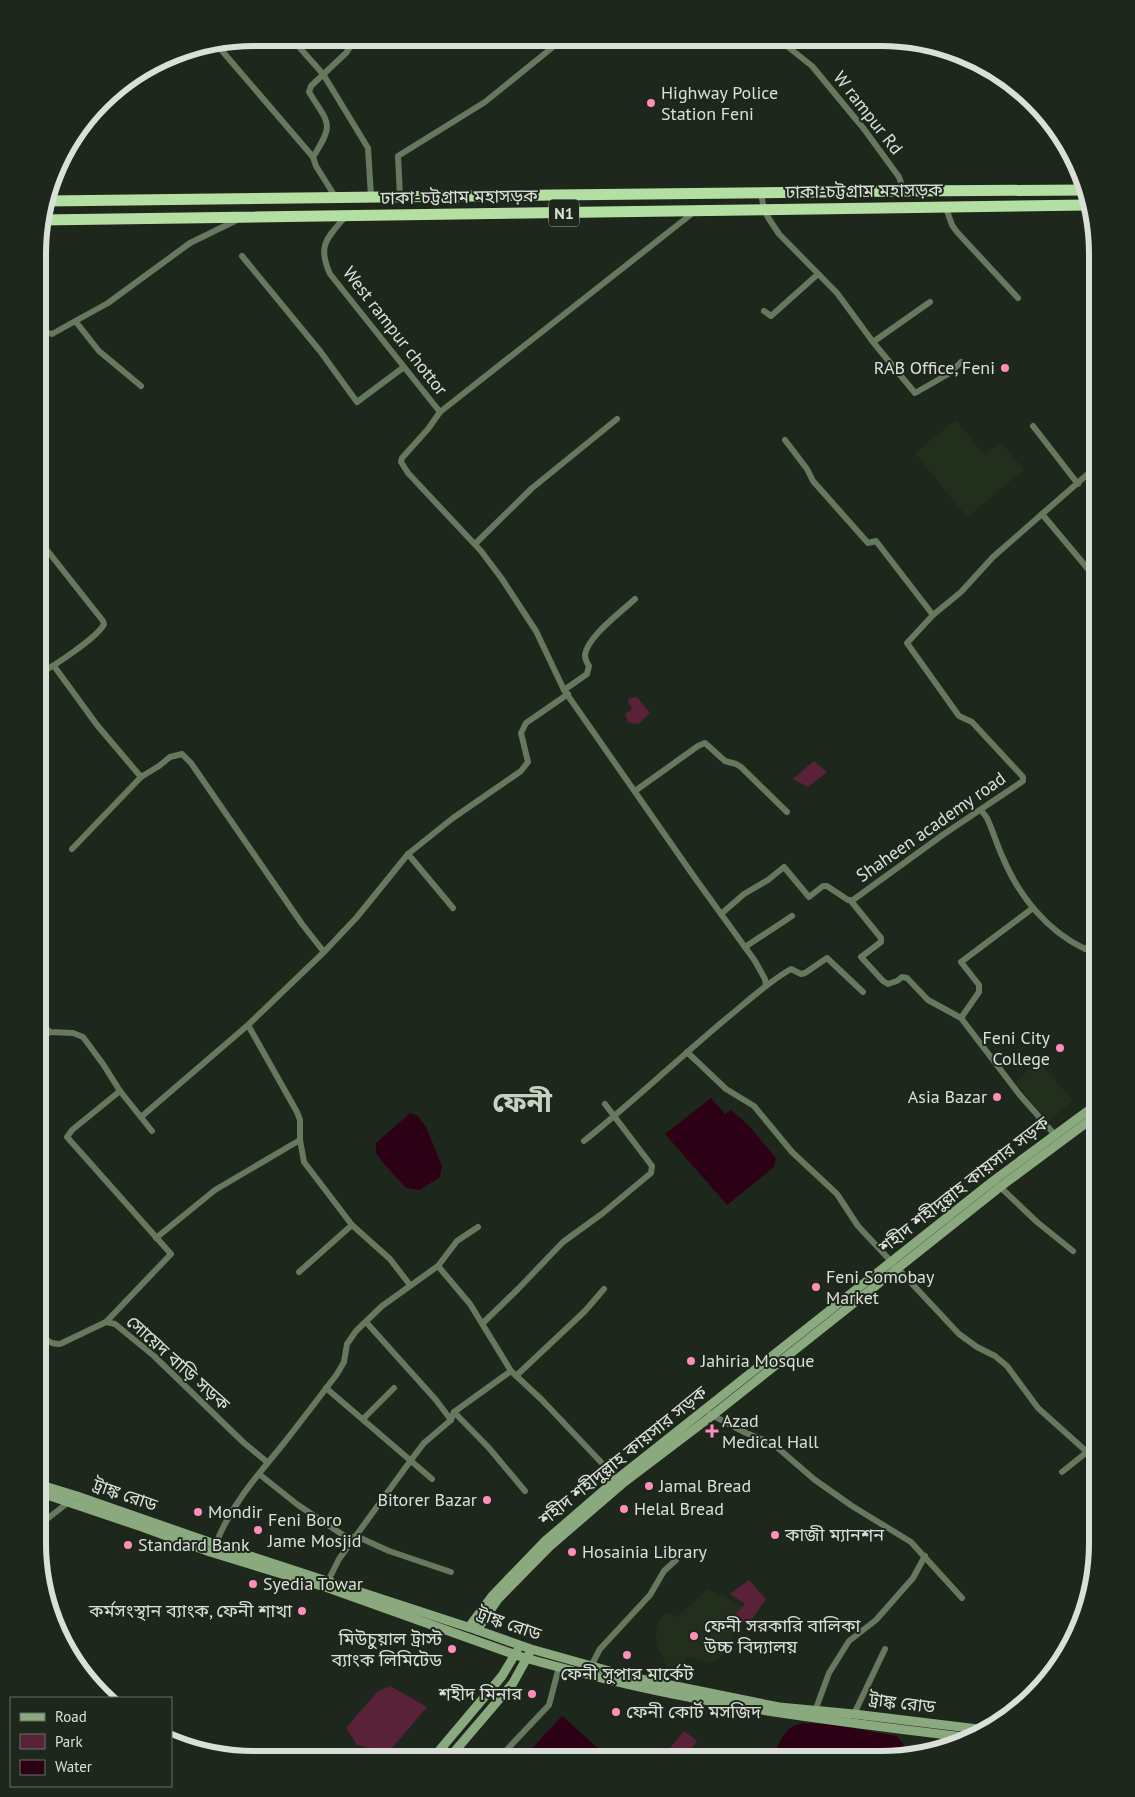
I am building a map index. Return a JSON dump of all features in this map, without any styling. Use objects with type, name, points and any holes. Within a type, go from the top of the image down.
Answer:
[{"type":"highway","name":"ঢাকা-চট্টগ্রাম মহাসড়ক","points":[[53,201],[337,199],[371,196],[1079,190]]},
{"type":"highway","name":"ঢাকা-চট্টগ্রাম মহাসড়ক","points":[[49,220],[240,219],[1083,205]]},
{"type":"main road","name":"শহীদ শহীদুল্লাহ কায়সার সড়ক","points":[[473,1628],[498,1599],[556,1540],[622,1484],[713,1415],[1055,1135],[1089,1110]]},
{"type":"main road","name":"শহীদ শহীদুল্লাহ কায়সার সড়ক","points":[[997,1184],[1089,1121]]},
{"type":"main road","name":"শহীদ শহীদুল্লাহ কায়সার সড়ক","points":[[473,1628],[493,1595],[544,1542],[618,1479],[704,1410],[895,1265]]},
{"type":"main road","name":"ট্রাঙ্ক রোড","points":[[46,1486],[532,1649],[632,1678],[779,1707],[973,1728]]},
{"type":"main road","name":"ট্রাঙ্ক রোড","points":[[46,1495],[210,1552],[320,1586],[516,1655],[559,1667],[662,1693],[777,1713],[957,1736]]},
{"type":"main road","points":[[439,1751],[502,1676],[516,1655],[520,1645]]},
{"type":"main road","points":[[455,1751],[512,1683],[532,1649]]},
{"type":"street","points":[[298,46],[324,74],[368,148],[371,196]]},
{"type":"street","points":[[313,157],[327,132],[328,123],[309,92],[310,86],[346,53],[351,46]]},
{"type":"street","points":[[400,196],[398,156],[485,102],[554,46]]},
{"type":"street","name":"W rampur Rd","points":[[787,46],[812,66],[836,95],[899,177],[904,191]]},
{"type":"street","points":[[221,49],[313,157],[316,166],[337,199]]},
{"type":"street","points":[[761,193],[768,220],[779,234],[837,293],[873,342],[915,393],[950,373],[961,362]]},
{"type":"street","points":[[946,208],[952,225],[957,232],[1018,298]]},
{"type":"street","points":[[695,211],[440,412],[420,440],[402,458],[401,462],[408,474],[475,544],[502,579],[536,632],[566,692],[745,947],[765,980],[766,986]]},
{"type":"street","name":"West rampur chottor","points":[[347,216],[329,236],[323,250],[324,260],[330,274],[440,412]]},
{"type":"street","points":[[46,332],[52,334],[76,322],[108,303],[190,242],[240,219]]},
{"type":"street","points":[[242,256],[320,351],[357,402],[404,367]]},
{"type":"street","points":[[764,311],[771,316],[818,274]]},
{"type":"street","points":[[873,342],[930,302]]},
{"type":"street","points":[[76,322],[99,351],[141,386]]},
{"type":"street","points":[[475,544],[531,489],[617,419]]},
{"type":"street","points":[[1034,426],[1078,484]]},
{"type":"street","points":[[785,440],[808,469],[812,481],[868,543],[876,541],[933,615]]},
{"type":"street","name":"Shaheen academy road","points":[[721,914],[744,894],[768,880],[784,867],[809,897],[823,886],[827,886],[851,901],[1022,781],[1023,779],[972,722],[959,716],[908,647],[907,643],[933,615],[961,592],[992,557],[1089,474]]},
{"type":"street","points":[[1042,514],[1088,569]]},
{"type":"street","points":[[46,549],[104,621],[104,624],[96,633],[46,670]]},
{"type":"street","points":[[142,1118],[248,1025],[324,952],[357,917],[408,854],[453,818],[520,771],[528,762],[521,733],[526,722],[587,674],[589,666],[585,654],[587,649],[598,634],[635,599]]},
{"type":"street","points":[[54,666],[97,725],[141,777]]},
{"type":"street","points":[[635,791],[705,743],[725,761],[741,767],[786,812]]},
{"type":"street","points":[[72,849],[141,777],[170,757],[182,754],[186,756],[302,924],[324,952]]},
{"type":"street","points":[[981,810],[987,818],[1011,876],[1033,908],[1044,920],[1075,944],[1085,949],[1089,946]]},
{"type":"street","points":[[408,854],[453,908]]},
{"type":"street","points":[[851,901],[881,938],[881,942],[861,957],[883,981],[888,984],[902,977],[907,978],[928,1000],[960,1018],[1019,1094],[1055,1135]]},
{"type":"street","points":[[960,1018],[979,992],[979,985],[961,962],[1033,908]]},
{"type":"street","points":[[745,947],[792,916]]},
{"type":"street","points":[[584,1141],[766,986],[791,969],[801,974],[805,973],[827,958],[863,992]]},
{"type":"street","points":[[248,1025],[297,1112],[300,1120],[300,1140],[304,1162],[352,1225],[390,1259],[410,1285]]},
{"type":"street","points":[[46,1028],[50,1032]]},
{"type":"street","points":[[46,1035],[50,1032],[73,1034],[82,1037],[152,1131]]},
{"type":"street","points":[[687,1052],[726,1089],[754,1106],[792,1152],[837,1194],[858,1226],[959,1334],[977,1347],[995,1356],[1007,1366],[1038,1408],[1086,1452]]},
{"type":"street","points":[[106,1322],[171,1254],[67,1136],[120,1090]]},
{"type":"street","points":[[483,1323],[563,1242],[603,1213],[652,1173],[652,1166],[605,1104]]},
{"type":"street","points":[[156,1238],[215,1190],[300,1140]]},
{"type":"street","points":[[997,1184],[1037,1222],[1073,1251]]},
{"type":"street","points":[[299,1272],[352,1225]]},
{"type":"street","points":[[216,1544],[230,1514],[267,1462],[326,1388],[344,1362],[347,1344],[356,1331],[382,1306],[438,1266],[457,1242],[478,1227]]},
{"type":"street","points":[[438,1266],[470,1304],[514,1374],[618,1479]]},
{"type":"street","points":[[328,1581],[339,1559],[424,1443],[451,1420],[454,1412],[514,1374],[585,1311],[604,1290]]},
{"type":"street","name":"সোয়েদ বাড়ি সড়ক","points":[[46,1339],[54,1345],[60,1344],[106,1322],[115,1324],[154,1356],[243,1442],[267,1462]]},
{"type":"street","points":[[366,1322],[436,1400],[451,1420]]},
{"type":"street","points":[[326,1388],[432,1478]]},
{"type":"street","points":[[363,1419],[394,1388]]},
{"type":"street","points":[[704,1410],[746,1433],[772,1443],[815,1480],[852,1506],[911,1542],[962,1598]]},
{"type":"street","points":[[454,1412],[489,1448],[525,1491]]},
{"type":"street","points":[[1062,1472],[1089,1450]]},
{"type":"street","points":[[259,1474],[349,1539],[356,1536],[389,1551],[451,1572]]},
{"type":"street","points":[[46,1520],[77,1496]]},
{"type":"street","points":[[815,1711],[829,1673],[848,1641],[876,1620],[913,1578],[925,1556]]},
{"type":"street","points":[[591,1666],[600,1649],[650,1595],[664,1571],[676,1560]]},
{"type":"street","points":[[854,1714],[885,1649]]},
{"type":"street","points":[[506,1751],[549,1705],[559,1667]]},
{"type":"shaded area","points":[[956,420],[983,454],[1001,442],[1024,470],[967,517],[915,453]]},
{"type":"shaded area","points":[[1039,1062],[1073,1101],[1048,1122],[1015,1082]]},
{"type":"shaded area","points":[[46,1507],[50,1508],[46,1515]]},
{"type":"shaded area","name":"ফেনী সরকারি বালিকা উচ্চ বিদ্যালয়","points":[[708,1589],[744,1607],[724,1654],[711,1663],[687,1657],[679,1679],[674,1680],[657,1647],[656,1628],[665,1612],[677,1617]]},
{"type":"green space","points":[[637,697],[650,713],[639,724],[629,723],[625,714],[632,709],[628,701],[629,698]]},
{"type":"green space","points":[[814,761],[827,772],[808,787],[793,779]]},
{"type":"green space","points":[[749,1580],[766,1599],[748,1625],[733,1617],[745,1604],[730,1594]]},
{"type":"green space","points":[[390,1686],[427,1707],[390,1751],[380,1751],[357,1745],[346,1728],[378,1691]]},
{"type":"green space","points":[[684,1731],[697,1741],[689,1751],[668,1751]]},
{"type":"water","points":[[711,1098],[725,1114],[731,1110],[749,1126],[776,1158],[774,1167],[727,1205],[665,1134]]},
{"type":"water","points":[[410,1113],[418,1116],[426,1127],[442,1166],[440,1177],[420,1190],[406,1188],[376,1153],[376,1143]]},
{"type":"water","points":[[562,1716],[601,1751],[530,1751]]},
{"type":"water","points":[[815,1723],[896,1736],[904,1744],[905,1749],[775,1751],[787,1731],[797,1725]]},
{"type":"place","name":"Highway Police Station Feni","points":[[651,103]]},
{"type":"place","name":"RAB Office, Feni","points":[[1005,368]]},
{"type":"place","name":"Feni City College","points":[[1060,1048]]},
{"type":"place","name":"Asia Bazar","points":[[997,1097]]},
{"type":"place","name":"Feni Somobay Market","points":[[816,1287]]},
{"type":"place","name":"Jahiria Mosque","points":[[691,1361]]},
{"type":"place","name":"Azad Medical Hall","points":[[712,1431]]},
{"type":"place","name":"Jamal Bread","points":[[649,1486]]},
{"type":"place","name":"Bitorer Bazar","points":[[487,1500]]},
{"type":"place","name":"Helal Bread","points":[[624,1509]]},
{"type":"place","name":"Mondir","points":[[198,1512]]},
{"type":"place","name":"Feni Boro Jame Mosjid","points":[[258,1530]]},
{"type":"place","name":"কাজী ম্যানশন","points":[[775,1535]]},
{"type":"place","name":"Standard Bank","points":[[128,1545]]},
{"type":"place","name":"Hosainia Library","points":[[572,1552]]},
{"type":"place","name":"Syedia Towar","points":[[253,1584]]},
{"type":"place","name":"কর্মসংস্থান ব্যাংক, ফেনী শাখা","points":[[302,1611]]},
{"type":"place","name":"ফেনী সরকারি বালিকা উচ্চ বিদ্যালয়","points":[[694,1636]]},
{"type":"place","name":"মিউচুয়াল ট্রাস্ট ব্যাংক লিমিটেড","points":[[452,1649]]},
{"type":"place","name":"ফেনী সুপার মার্কেট","points":[[627,1655]]},
{"type":"place","name":"শহীদ মিনার","points":[[532,1694]]},
{"type":"place","name":"ফেনী কোর্ট মসজিদ","points":[[616,1712]]},
{"type":"district","name":"ফেনী","points":[[522,1102]]}]
